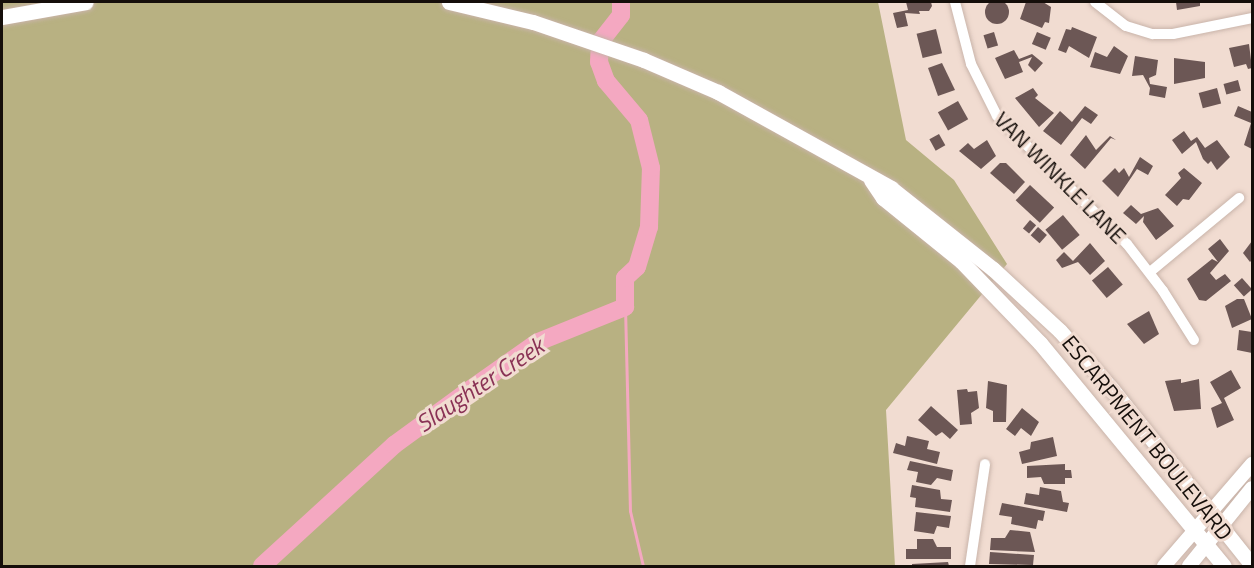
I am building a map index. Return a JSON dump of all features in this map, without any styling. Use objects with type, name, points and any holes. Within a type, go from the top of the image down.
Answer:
[{"type":"main road","points":[[2,17],[86,2]]},
{"type":"main road","name":"ESCARPMENT BOULEVARD","points":[[449,2],[533,22],[644,60],[718,92],[871,180],[891,188],[951,234],[1060,331],[1111,388],[1220,528],[1252,565]]},
{"type":"main road","name":"ESCARPMENT BOULEVARD","points":[[871,180],[883,198],[961,261],[1040,343],[1224,567]]},
{"type":"street","name":"VAN WINKLE LANE","points":[[955,2],[971,64],[997,116],[1119,235],[1150,272],[1194,340]]},
{"type":"street","points":[[1095,2],[1126,26],[1153,34],[1173,34],[1252,18]]},
{"type":"street","points":[[1150,272],[1239,198]]},
{"type":"street","points":[[970,567],[985,464]]},
{"type":"street","points":[[1164,567],[1252,464]]},
{"type":"street","points":[[1189,567],[1252,488]]},
{"type":"shaded area","points":[[2,2],[878,2],[906,140],[954,180],[1007,264],[886,410],[895,566],[2,566]]},
{"type":"building","points":[[997,0],[1006,3],[1009,12],[1006,21],[997,24],[988,21],[985,12],[988,3]]},
{"type":"building","points":[[906,2],[931,2],[932,6],[929,11],[919,11],[920,14],[905,13],[908,26],[897,28],[893,13],[908,10]]},
{"type":"building","points":[[1026,2],[1043,2],[1051,7],[1049,23],[1045,22],[1042,28],[1020,19]]},
{"type":"building","points":[[1176,2],[1200,2],[1200,6],[1177,10]]},
{"type":"building","points":[[1072,27],[1097,37],[1089,58],[1069,46],[1066,53],[1058,50],[1066,29],[1071,30]]},
{"type":"building","points":[[936,29],[942,53],[923,58],[917,34]]},
{"type":"building","points":[[994,32],[998,45],[988,49],[983,35]]},
{"type":"building","points":[[1037,32],[1051,38],[1046,50],[1032,44]]},
{"type":"building","points":[[1249,44],[1252,68],[1248,69],[1246,64],[1234,67],[1229,48]]},
{"type":"building","points":[[1114,46],[1128,56],[1120,74],[1090,67],[1095,52],[1107,57]]},
{"type":"building","points":[[1014,50],[1019,59],[1032,54],[1043,63],[1035,72],[1028,65],[1032,57],[1019,62],[1023,72],[1005,79],[995,58]]},
{"type":"building","points":[[1135,56],[1158,60],[1156,75],[1149,78],[1150,84],[1167,87],[1165,98],[1149,95],[1150,88],[1143,75],[1132,76]]},
{"type":"building","points":[[1174,58],[1205,62],[1205,78],[1174,84]]},
{"type":"building","points":[[942,63],[955,90],[938,96],[928,68]]},
{"type":"building","points":[[1238,80],[1241,91],[1226,95],[1224,84]]},
{"type":"building","points":[[1033,88],[1038,95],[1035,98],[1054,113],[1039,127],[1015,98]]},
{"type":"building","points":[[1217,88],[1221,103],[1203,108],[1199,93]]},
{"type":"building","points":[[958,101],[968,119],[948,131],[938,112]]},
{"type":"building","points":[[1085,106],[1098,115],[1091,124],[1082,118],[1061,145],[1043,131],[1060,111],[1072,122]]},
{"type":"building","points":[[1238,106],[1252,112],[1252,149],[1244,145],[1251,123],[1234,116]]},
{"type":"building","points":[[1184,131],[1191,141],[1197,137],[1205,148],[1217,140],[1230,157],[1217,170],[1211,161],[1208,164],[1203,159],[1196,142],[1182,154],[1172,140]]},
{"type":"building","points":[[939,134],[945,145],[936,151],[929,139]]},
{"type":"building","points":[[1086,135],[1096,150],[1110,136],[1116,140],[1111,138],[1085,169],[1070,155]]},
{"type":"building","points":[[987,140],[996,156],[981,169],[959,151],[968,143],[974,149]]},
{"type":"building","points":[[1140,157],[1153,166],[1148,175],[1137,169],[1118,197],[1102,181],[1115,168],[1119,173],[1124,168],[1129,177]]},
{"type":"building","points":[[1000,163],[1006,163],[1025,182],[1014,194],[990,173]]},
{"type":"building","points":[[1184,168],[1202,183],[1189,200],[1183,199],[1177,206],[1165,195],[1181,178],[1178,173]]},
{"type":"building","points":[[1030,185],[1054,208],[1040,223],[1016,200]]},
{"type":"building","points":[[1131,205],[1141,214],[1158,208],[1174,226],[1156,240],[1143,222],[1144,216],[1136,224],[1123,213]]},
{"type":"building","points":[[1063,215],[1080,235],[1062,250],[1045,230]]},
{"type":"building","points":[[1030,220],[1036,225],[1029,234],[1023,228]]},
{"type":"building","points":[[1038,227],[1047,235],[1040,243],[1031,235]]},
{"type":"building","points":[[1220,239],[1229,251],[1210,273],[1216,280],[1225,274],[1231,281],[1206,301],[1199,300],[1187,279],[1212,259],[1218,262],[1208,249]]},
{"type":"building","points":[[1252,241],[1252,260],[1250,262],[1243,253]]},
{"type":"building","points":[[1090,243],[1105,261],[1090,275],[1078,262],[1062,268],[1056,260],[1064,252],[1073,261]]},
{"type":"building","points":[[1108,267],[1123,285],[1107,298],[1092,280]]},
{"type":"building","points":[[1242,278],[1252,289],[1244,297],[1234,285]]},
{"type":"building","points":[[1237,299],[1244,299],[1252,319],[1232,328],[1225,306]]},
{"type":"building","points":[[1149,311],[1159,334],[1144,344],[1127,324]]},
{"type":"building","points":[[1239,330],[1252,332],[1252,353],[1237,350]]},
{"type":"building","points":[[1231,370],[1241,388],[1224,398],[1234,420],[1217,428],[1211,408],[1222,403],[1210,382]]},
{"type":"building","points":[[1181,379],[1181,383],[1199,379],[1201,409],[1174,411],[1165,381]]},
{"type":"building","points":[[988,381],[1007,385],[1006,422],[993,422],[993,411],[986,408]]},
{"type":"building","points":[[967,389],[968,392],[977,391],[979,408],[971,413],[972,424],[960,425],[957,390]]},
{"type":"building","points":[[931,406],[958,430],[950,439],[942,432],[936,436],[918,420]]},
{"type":"building","points":[[1022,408],[1039,422],[1031,436],[1021,428],[1015,436],[1006,429]]},
{"type":"building","points":[[907,436],[929,441],[927,449],[940,452],[937,464],[893,453],[896,443],[905,446]]},
{"type":"building","points":[[1053,437],[1057,456],[1022,464],[1019,452],[1030,449],[1031,442]]},
{"type":"building","points":[[910,461],[953,470],[951,481],[937,478],[931,485],[916,482],[918,472],[907,470]]},
{"type":"building","points":[[1065,464],[1065,470],[1071,470],[1072,478],[1065,478],[1065,484],[1044,484],[1041,477],[1027,478],[1027,466]]},
{"type":"building","points":[[912,485],[940,490],[941,499],[952,500],[950,512],[915,507],[916,498],[910,497]]},
{"type":"building","points":[[1040,487],[1061,491],[1063,502],[1069,503],[1067,512],[1024,504],[1026,493],[1039,495]]},
{"type":"building","points":[[1002,503],[1045,511],[1043,521],[1038,520],[1036,529],[1011,524],[1012,517],[999,515]]},
{"type":"building","points":[[916,512],[951,516],[949,528],[937,526],[934,534],[914,531]]},
{"type":"building","points":[[1010,530],[1030,532],[1035,552],[990,550],[991,538],[1005,538]]},
{"type":"building","points":[[917,539],[933,539],[937,547],[951,547],[951,559],[906,559],[906,549],[917,549]]},
{"type":"building","points":[[990,552],[1034,555],[1033,565],[989,564]]},
{"type":"building","points":[[948,562],[949,566],[912,566],[912,564]]},
{"type":"waterway","name":"Slaughter Creek","points":[[262,566],[394,445],[468,391],[538,342],[625,307],[625,278],[637,267],[649,227],[651,168],[639,120],[606,81],[599,62],[600,42],[621,15],[621,2]]},
{"type":"waterway","points":[[625,307],[630,511],[643,566]]}]
